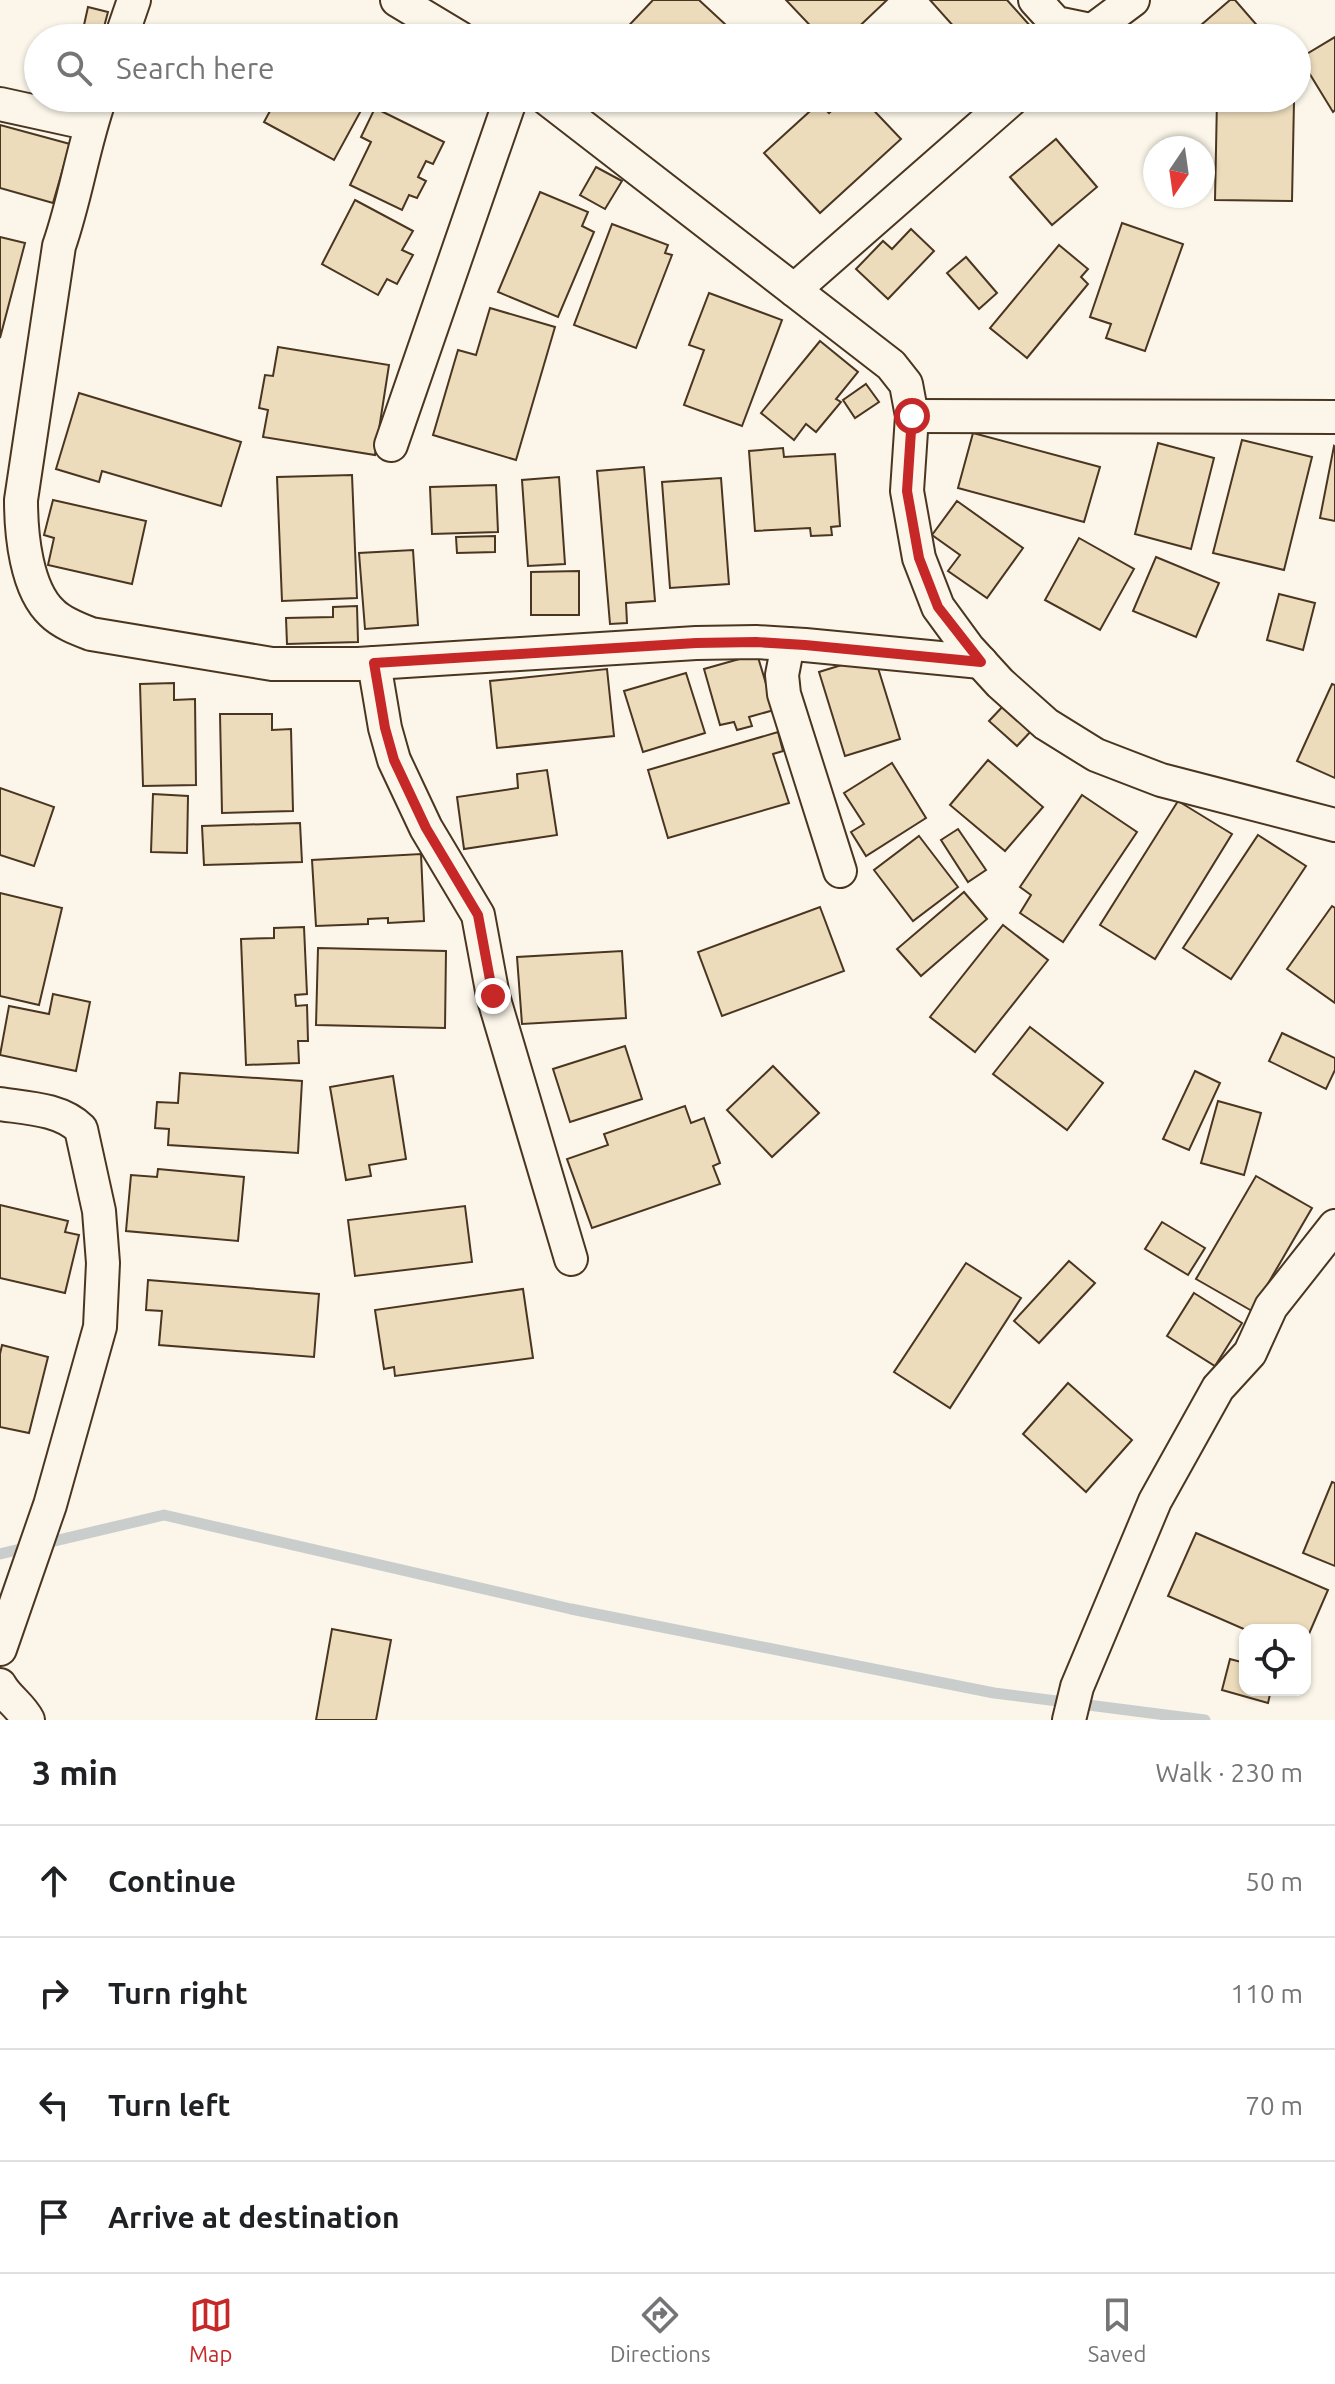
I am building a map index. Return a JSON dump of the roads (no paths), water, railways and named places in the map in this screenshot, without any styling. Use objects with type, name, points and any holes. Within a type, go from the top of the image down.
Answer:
[{"type":"street","points":[[126,24],[134,0]]},
{"type":"street","points":[[397,0],[437,24]]},
{"type":"street","points":[[1035,0],[1059,24]]},
{"type":"street","points":[[1100,24],[1133,0]]},
{"type":"street","points":[[0,104],[24,106]]},
{"type":"street","points":[[95,112],[59,246],[21,500],[30,572],[52,614],[91,634],[272,664],[374,663],[696,643],[788,644],[981,662]]},
{"type":"street","points":[[391,445],[506,112]]},
{"type":"street","points":[[564,112],[891,365],[906,384],[912,416],[907,491],[919,558],[938,607],[1000,683],[1046,724],[1096,755],[1161,780],[1335,825]]},
{"type":"street","points":[[794,290],[997,112]]},
{"type":"street","points":[[912,416],[1335,417]]},
{"type":"street","points":[[788,644],[782,675],[784,694],[840,871]]},
{"type":"street","points":[[374,663],[394,760],[426,828],[478,915],[493,996],[571,1259]]},
{"type":"street","points":[[0,1104],[49,1112],[73,1121],[81,1129],[99,1211],[103,1263],[100,1327],[50,1505],[0,1649]]},
{"type":"street","points":[[1069,1720],[1077,1687],[1155,1501],[1218,1388],[1250,1353],[1271,1307],[1335,1226]]},
{"type":"street","points":[[0,1685],[28,1720]]},
{"type":"waterway","points":[[0,1554],[164,1515],[571,1609],[994,1693],[1205,1720]]}]
